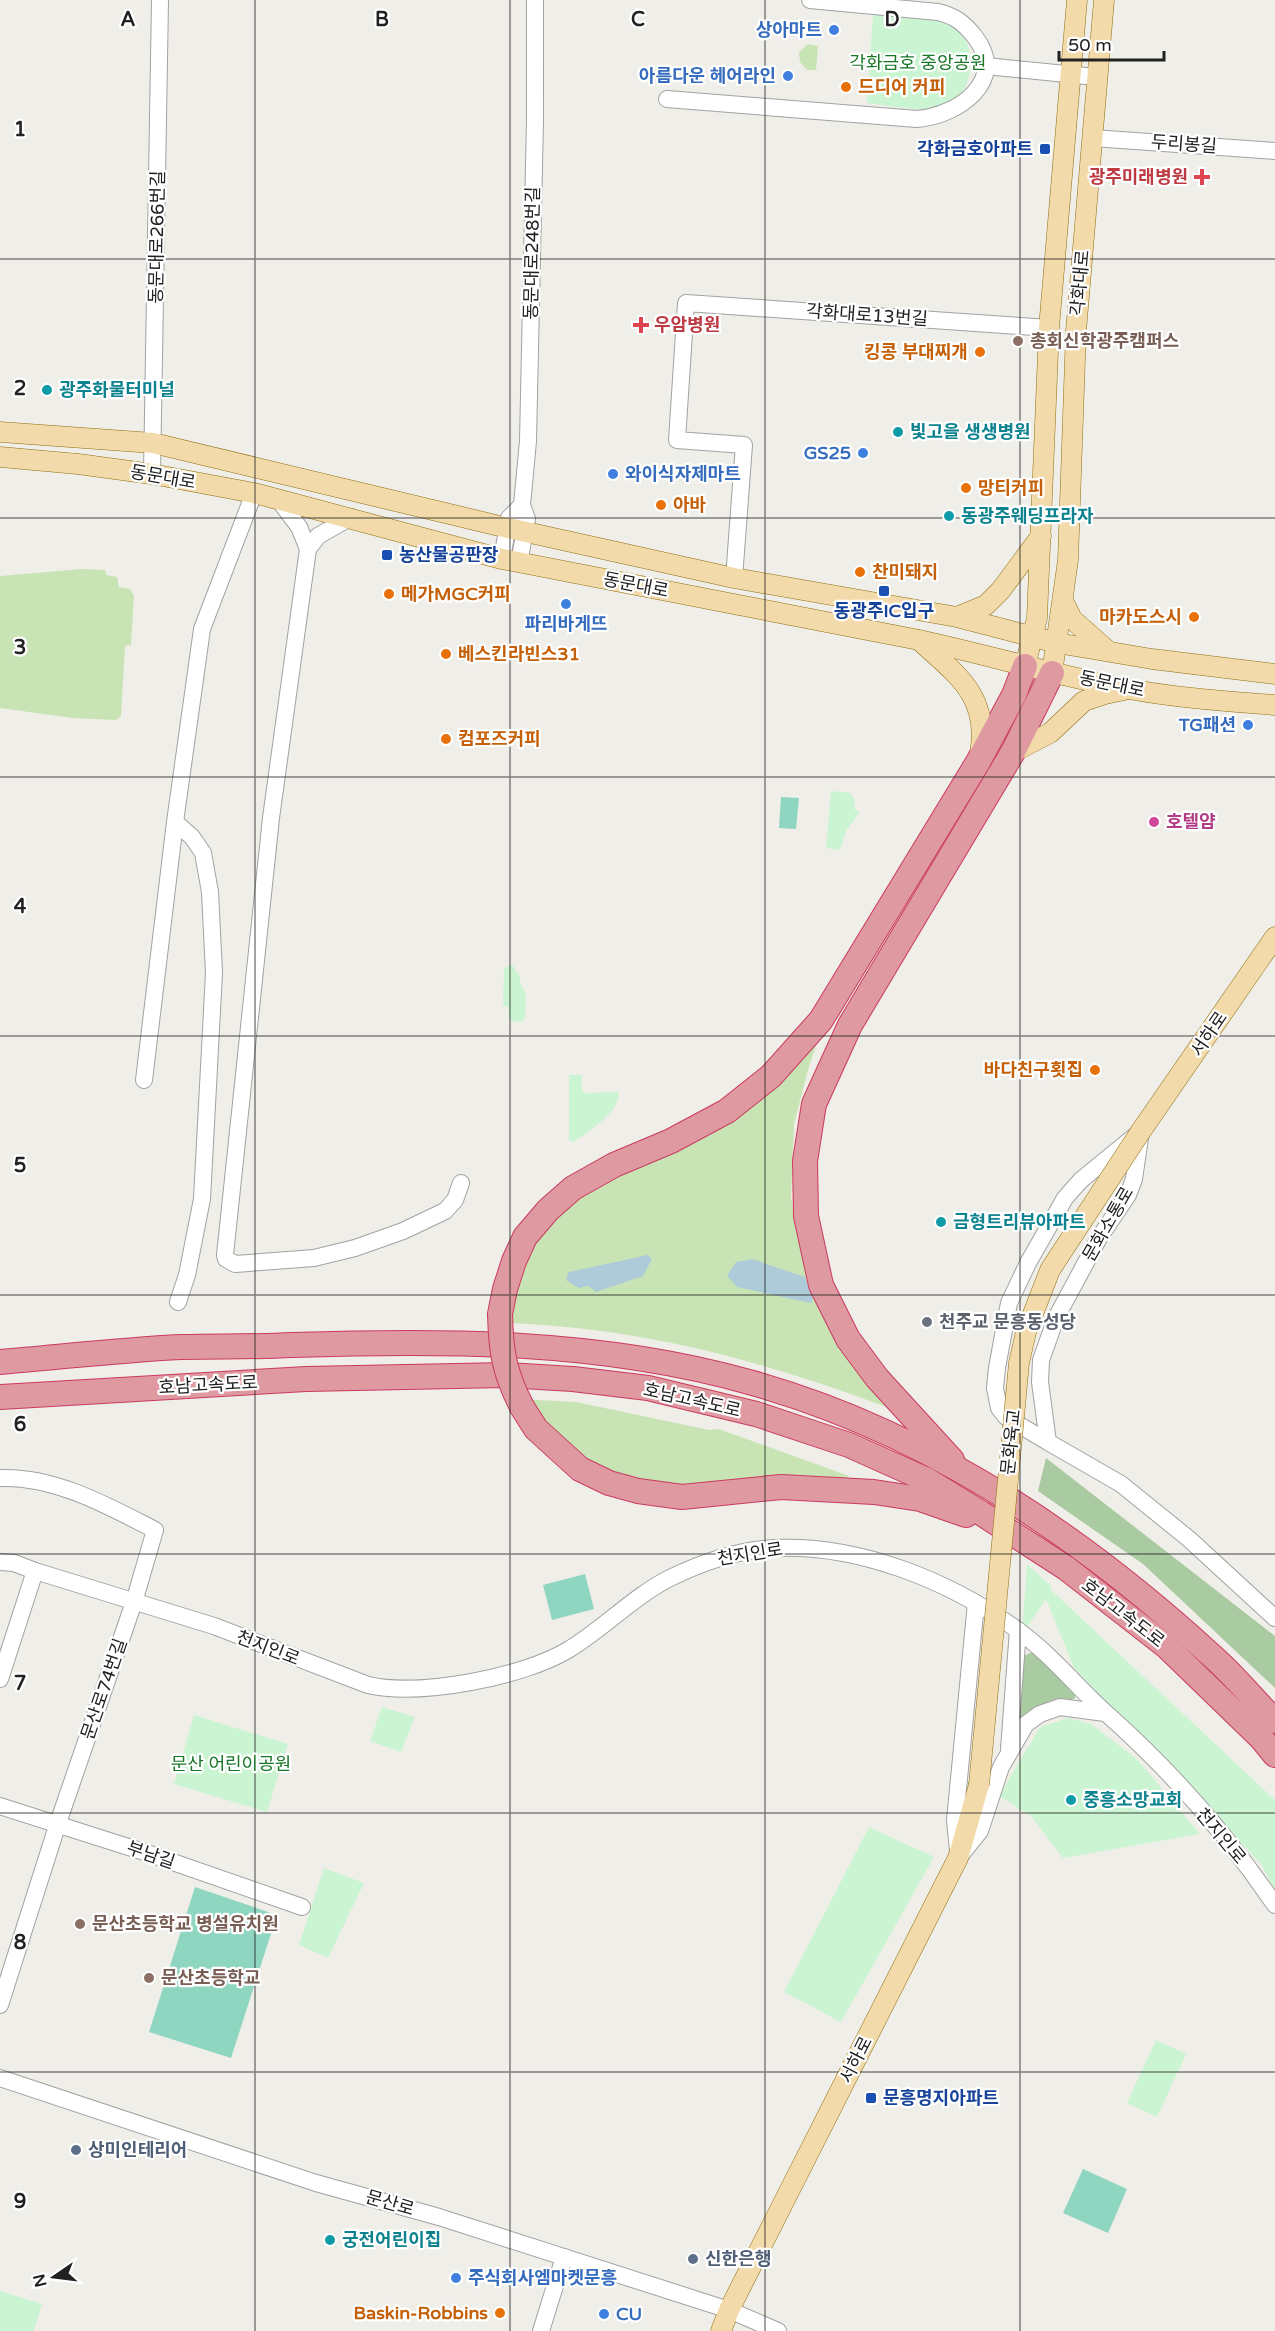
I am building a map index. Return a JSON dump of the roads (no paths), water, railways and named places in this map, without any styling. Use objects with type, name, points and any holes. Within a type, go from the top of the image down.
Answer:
[{"type":"highway","points":[[1025,666],[1014,696],[978,762],[821,1020],[771,1076],[728,1112],[671,1141],[614,1165],[573,1188],[548,1210],[525,1237],[514,1261],[500,1314],[501,1348],[509,1381],[536,1429],[580,1469],[609,1483],[638,1491],[682,1497],[781,1487],[874,1491],[920,1499],[965,1515],[985,1525],[1038,1558],[1142,1640],[1210,1705],[1275,1773]]},
{"type":"highway","points":[[968,1477],[877,1378],[848,1339],[821,1285],[806,1216],[805,1161],[814,1104],[850,1025],[1013,752],[1052,673]]},
{"type":"highway","name":"호남고속도로","points":[[0,1362],[178,1347],[385,1342],[521,1344],[666,1362],[749,1382],[850,1415],[938,1459],[1031,1513],[1126,1582],[1215,1658],[1275,1721]]},
{"type":"highway","name":"호남고속도로","points":[[0,1397],[306,1379],[506,1375],[573,1379],[648,1388],[756,1414],[849,1445],[927,1480],[1047,1556],[1166,1646],[1262,1739],[1275,1755]]},
{"type":"main road","name":"각화대로","points":[[1025,666],[1037,618],[1048,328],[1077,0]]},
{"type":"main road","name":"각화대로","points":[[1052,673],[1068,560],[1076,331],[1104,0]]},
{"type":"main road","name":"동문대로","points":[[0,432],[153,443],[516,530],[734,578],[957,617],[1058,643],[1275,674]]},
{"type":"main road","name":"동문대로","points":[[0,457],[152,474],[254,493],[510,561],[982,653],[1052,673],[1129,689],[1275,705]]},
{"type":"main road","points":[[957,617],[986,605],[1001,590],[1041,536]]},
{"type":"main road","points":[[1063,601],[1072,619],[1108,651]]},
{"type":"main road","points":[[919,640],[964,681],[973,698],[982,719],[983,736],[978,762]]},
{"type":"main road","points":[[1013,752],[1050,733],[1084,701],[1129,689]]},
{"type":"main road","name":"서하로","points":[[1141,1131],[1275,937]]},
{"type":"main road","name":"문화육교","points":[[979,1785],[1019,1363],[1026,1332],[1050,1269],[1141,1131]]},
{"type":"main road","name":"서하로","points":[[721,2331],[729,2310],[958,1858],[979,1785]]},
{"type":"street","name":"동문대로266번길","points":[[152,474],[160,0]]},
{"type":"street","name":"동문대로248번길","points":[[510,561],[516,530],[527,519],[522,505],[528,441],[535,120],[535,0]]},
{"type":"street","points":[[667,99],[854,115],[932,118],[948,112],[973,94],[981,85],[986,60],[980,43],[963,23],[950,15],[810,0]]},
{"type":"street","points":[[986,66],[1096,77]]},
{"type":"street","name":"두리봉길","points":[[1093,138],[1275,151]]},
{"type":"street","name":"각화대로13번길","points":[[734,578],[744,445],[677,440],[686,303],[1048,328]]},
{"type":"street","points":[[144,1080],[175,822],[202,629],[254,493]]},
{"type":"street","points":[[278,499],[299,527],[308,549]]},
{"type":"street","points":[[351,517],[318,536],[308,549],[270,828],[226,1259],[235,1264],[315,1258],[355,1248],[403,1231],[445,1211],[454,1200],[461,1183]]},
{"type":"street","points":[[175,822],[192,837],[202,853],[210,892],[213,973],[202,1199],[187,1275],[178,1302]]},
{"type":"street","name":"문화소통로","points":[[1048,1442],[1040,1382],[1041,1360],[1056,1318],[1077,1278],[1099,1238],[1128,1195],[1134,1179],[1141,1131]]},
{"type":"street","name":"문화소통로","points":[[1141,1131],[1081,1180],[1065,1198],[1028,1263],[1009,1303],[995,1388],[999,1408],[1006,1417],[1121,1484],[1189,1539],[1275,1618]]},
{"type":"street","name":"문산로74번길","points":[[0,1478],[40,1483],[88,1497],[155,1530],[134,1602],[58,1824],[0,2005]]},
{"type":"street","name":"천지인로","points":[[0,1562],[14,1563],[214,1626],[368,1685],[381,1688],[410,1688],[468,1682],[510,1673],[551,1659],[569,1649],[667,1580],[706,1562],[749,1551],[772,1548],[809,1548],[848,1554],[905,1570],[940,1585],[976,1603],[1018,1630],[1133,1737],[1210,1820],[1275,1905]]},
{"type":"street","points":[[1,1676],[35,1571]]},
{"type":"street","points":[[958,1858],[956,1820],[976,1603]]},
{"type":"street","points":[[1009,1750],[1018,1630]]},
{"type":"street","points":[[958,1858],[980,1831],[1001,1767],[1026,1724],[1040,1714],[1060,1707],[1083,1708],[1107,1714]]},
{"type":"street","name":"부남길","points":[[0,1806],[302,1907]]},
{"type":"street","name":"문산로","points":[[0,2078],[316,2183],[439,2217],[729,2310],[778,2331]]},
{"type":"street","points":[[541,2331],[564,2257]]},
{"type":"water","points":[[648,1255],[652,1259],[643,1276],[596,1292],[588,1286],[579,1288],[566,1280],[569,1272]]},
{"type":"water","points":[[752,1259],[805,1277],[813,1299],[811,1303],[737,1287],[727,1276],[736,1262]]},
{"type":"place","name":"상아마트","points":[[834,30]]},
{"type":"place","name":"아름다운 헤어라인","points":[[788,76]]},
{"type":"place","name":"드디어 커피","points":[[846,87]]},
{"type":"place","name":"각화금호아파트","points":[[1045,149]]},
{"type":"place","name":"광주미래병원","points":[[1202,177]]},
{"type":"place","name":"우암병원","points":[[641,325]]},
{"type":"place","name":"총회신학광주캠퍼스","points":[[1018,341]]},
{"type":"place","name":"킹콩 부대찌개","points":[[980,352]]},
{"type":"place","name":"광주화물터미널","points":[[47,390]]},
{"type":"place","name":"빛고을 생생병원","points":[[898,432]]},
{"type":"place","name":"GS25","points":[[863,453]]},
{"type":"place","name":"와이식자제마트","points":[[613,474]]},
{"type":"place","name":"망티커피","points":[[966,488]]},
{"type":"place","name":"아바","points":[[661,505]]},
{"type":"place","name":"동광주웨딩프라자","points":[[949,516]]},
{"type":"place","name":"농산물공판장","points":[[387,555]]},
{"type":"place","name":"찬미돼지","points":[[860,572]]},
{"type":"place","name":"동광주IC입구","points":[[884,591]]},
{"type":"place","name":"메가MGC커피","points":[[389,594]]},
{"type":"place","name":"파리바게뜨","points":[[566,604]]},
{"type":"place","name":"마카도스시","points":[[1194,617]]},
{"type":"place","name":"베스킨라빈스31","points":[[446,654]]},
{"type":"place","name":"TG패션","points":[[1248,725]]},
{"type":"place","name":"컴포즈커피","points":[[446,739]]},
{"type":"place","name":"호텔얌","points":[[1154,822]]},
{"type":"place","name":"바다친구횟집","points":[[1095,1070]]},
{"type":"place","name":"금형트리뷰아파트","points":[[941,1222]]},
{"type":"place","name":"천주교 문흥동성당","points":[[927,1322]]},
{"type":"place","name":"중흥소망교회","points":[[1071,1800]]},
{"type":"place","name":"문산초등학교 병설유치원","points":[[80,1924]]},
{"type":"place","name":"문산초등학교","points":[[149,1978]]},
{"type":"place","name":"문흥명지아파트","points":[[871,2098]]},
{"type":"place","name":"상미인테리어","points":[[76,2150]]},
{"type":"place","name":"궁전어린이집","points":[[330,2240]]},
{"type":"place","name":"신한은행","points":[[693,2259]]},
{"type":"place","name":"주식회사엠마켓문흥","points":[[456,2278]]},
{"type":"place","name":"Baskin-Robbins","points":[[500,2313]]},
{"type":"place","name":"CU","points":[[604,2314]]},
{"type":"park label","name":"각화금호 중앙공원","points":[[918,63]]},
{"type":"park label","name":"문산 어린이공원","points":[[231,1764]]}]
